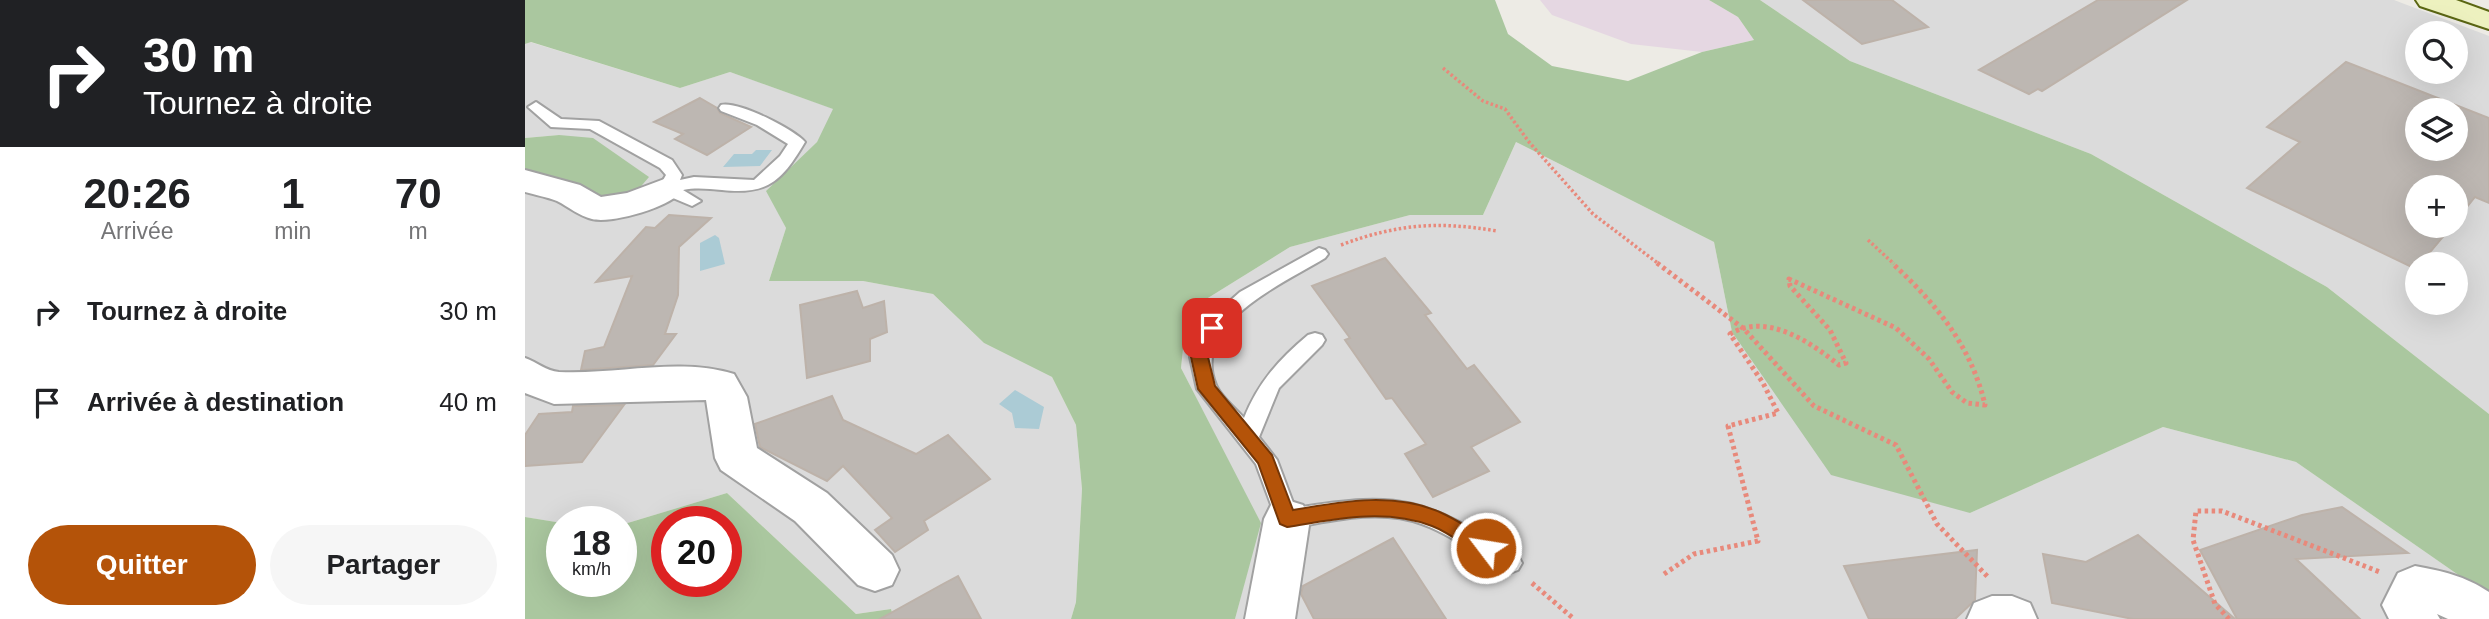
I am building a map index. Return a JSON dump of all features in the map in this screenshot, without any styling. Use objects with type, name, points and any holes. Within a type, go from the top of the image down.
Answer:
[{"type":"main road","points":[[2430,0],[2489,21]]},
{"type":"main road","points":[[2470,0],[2489,6]]},
{"type":"street","points":[[525,181],[568,193],[596,209],[680,195]]},
{"type":"street","points":[[525,373],[528,378],[554,388],[694,383],[719,385],[726,397],[737,458],[811,507],[875,570]]},
{"type":"street","points":[[1270,619],[1287,519]]},
{"type":"street","points":[[2415,603],[2451,594],[2489,619]]},
{"type":"lane","points":[[536,107],[557,124],[593,124],[666,164],[674,175],[680,195],[694,182],[744,187],[759,185],[787,159],[797,142],[763,122],[727,107]]},
{"type":"lane","points":[[1319,254],[1247,297],[1212,328],[1200,357],[1207,389],[1266,460],[1287,519],[1349,508],[1394,508],[1438,519],[1510,562]]},
{"type":"lane","points":[[1248,439],[1257,408],[1278,371],[1315,340]]},
{"type":"path","points":[[1443,68],[1483,101],[1505,109],[1529,142],[1593,214],[1744,329],[1814,406],[1896,445],[1937,524],[2000,608]]},
{"type":"path","points":[[1319,254],[1365,235],[1424,222],[1461,224],[1497,231]]},
{"type":"path","points":[[1664,574],[1694,554],[1758,541],[1727,426],[1778,413],[1763,383],[1730,334],[1758,326],[1787,332],[1826,353],[1839,365],[1846,363],[1842,349],[1824,319],[1790,286],[1789,279],[1895,328],[1929,359],[1952,392],[1967,403],[1985,405],[1982,384],[1965,348],[1934,301],[1868,240]]},
{"type":"path","points":[[2229,619],[2215,604],[2193,540],[2196,510],[2222,511],[2360,563],[2415,603]]},
{"type":"path","points":[[1510,562],[1574,619]]},
{"type":"shaded area","points":[[1540,0],[1709,0],[1738,17],[1754,40],[1702,52],[1631,44],[1552,15]]},
{"type":"shaded area","points":[[1760,0],[2394,0],[2449,21],[2405,21],[2405,84],[2468,84],[2468,28],[2489,36],[2489,414],[2327,287],[2091,154],[1850,61]]},
{"type":"shaded area","points":[[530,42],[680,88],[730,72],[834,109],[817,142],[767,191],[786,228],[769,281],[863,281],[933,294],[984,343],[1052,377],[1076,425],[1082,489],[1076,602],[1071,619],[894,619],[891,609],[856,614],[727,493],[684,506],[651,506],[651,516],[637,520],[637,506],[546,506],[546,520],[525,517],[525,174],[559,135],[525,138],[525,44]]},
{"type":"shaded area","points":[[1516,142],[1714,242],[1732,332],[1970,513],[2163,427],[2296,462],[2457,574],[2489,602],[2489,619],[1235,619],[1260,523],[1181,368],[1187,311],[1290,247],[1410,215],[1483,215]]},
{"type":"green space","points":[[525,0],[1495,0],[1508,34],[1552,66],[1628,81],[1702,52],[1754,40],[1738,17],[1709,0],[1760,0],[1850,61],[2091,154],[2327,287],[2489,414],[2489,602],[2457,574],[2296,462],[2163,427],[1970,513],[1831,475],[1732,332],[1714,242],[1516,142],[1483,215],[1410,215],[1290,247],[1187,311],[1181,368],[1261,523],[1235,619],[1071,619],[1076,602],[1082,489],[1076,425],[1052,377],[984,343],[933,294],[863,281],[769,281],[786,228],[766,191],[817,142],[833,109],[730,72],[680,88],[531,42],[525,44]]},
{"type":"green space","points":[[559,135],[593,138],[649,177],[637,191],[615,201],[525,174],[525,138]]},
{"type":"green space","points":[[727,493],[741,506],[684,506]]},
{"type":"green space","points":[[742,507],[856,614],[891,609],[894,619],[525,619],[525,517],[546,520],[546,597],[637,597],[637,520],[651,516],[651,597],[742,597]]},
{"type":"water","points":[[756,150],[772,150],[760,166],[723,167],[734,154],[752,154]]},
{"type":"water","points":[[715,235],[719,238],[725,264],[700,271],[700,243]]},
{"type":"water","points":[[1015,390],[1044,407],[1039,429],[1015,428],[1012,413],[999,404]]},
{"type":"building","points":[[1803,0],[1892,0],[1928,27],[1862,44]]},
{"type":"building","points":[[2098,0],[2187,0],[2042,91],[2038,89],[2029,94],[1979,70]]},
{"type":"building","points":[[2346,62],[2438,98],[2405,98],[2405,161],[2468,161],[2468,110],[2489,118],[2489,203],[2475,197],[2468,206],[2468,175],[2405,175],[2405,238],[2442,238],[2430,252],[2405,252],[2405,264],[2247,188],[2300,142],[2267,127]]},
{"type":"building","points":[[700,98],[717,108],[720,113],[751,127],[707,155],[675,139],[683,134],[654,122]]},
{"type":"building","points":[[669,215],[711,218],[679,247],[678,295],[665,334],[676,334],[653,365],[581,370],[585,351],[604,347],[632,276],[596,282],[646,227],[655,228]]},
{"type":"building","points":[[1385,258],[1431,313],[1425,315],[1467,369],[1474,365],[1520,422],[1471,447],[1489,471],[1433,497],[1405,454],[1426,444],[1392,398],[1386,399],[1345,340],[1350,338],[1312,286]]},
{"type":"building","points":[[857,291],[863,308],[884,301],[887,332],[870,339],[870,361],[807,378],[800,305]]},
{"type":"building","points":[[832,396],[843,420],[916,454],[948,435],[990,479],[924,521],[928,530],[895,552],[875,530],[892,518],[843,466],[827,481],[760,447],[755,424]]},
{"type":"building","points":[[624,405],[582,462],[525,466],[525,435],[539,414],[572,412],[573,406]]},
{"type":"building","points":[[2342,507],[2408,553],[2296,559],[2360,619],[2237,619],[2200,550],[2302,515]]},
{"type":"building","points":[[2138,535],[2235,619],[2133,619],[2052,603],[2043,554],[2086,562]]},
{"type":"building","points":[[1393,538],[1446,619],[1314,619],[1301,594],[1303,586]]},
{"type":"building","points":[[1977,550],[1975,600],[1955,619],[1869,619],[1844,566]]},
{"type":"building","points":[[958,576],[981,619],[880,619],[943,584]]},
{"type":"route","points":[[1212,328],[1200,357],[1207,389],[1266,460],[1287,519],[1349,508],[1394,508],[1438,519],[1486,548]]}]
